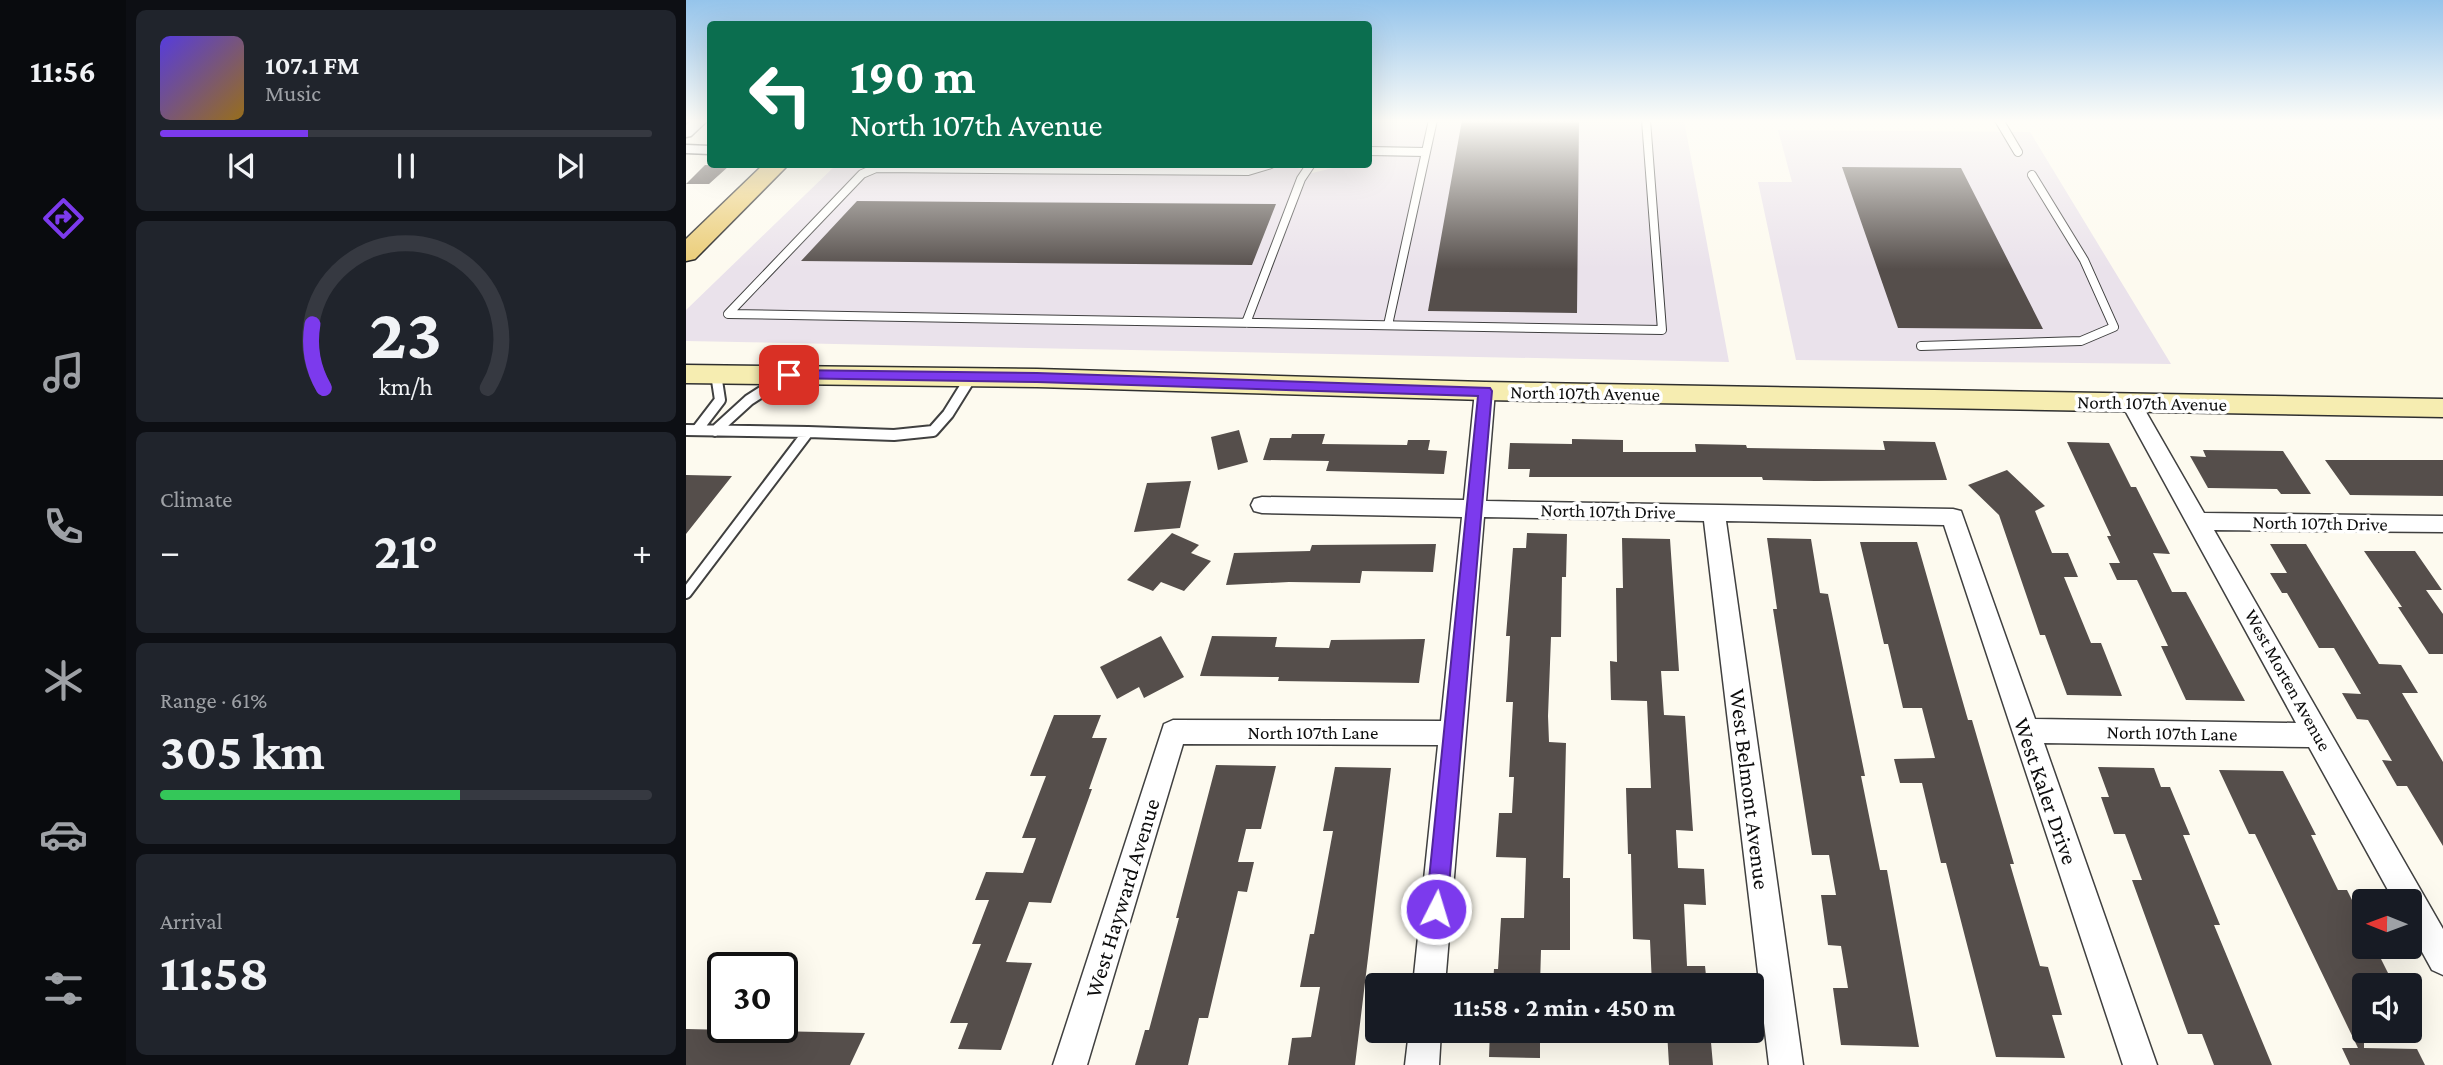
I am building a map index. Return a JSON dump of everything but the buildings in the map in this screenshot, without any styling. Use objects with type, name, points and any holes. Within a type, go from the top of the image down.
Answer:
[{"type":"main road","points":[[686,253],[772,170]]},
{"type":"street","name":"North 107th Avenue","points":[[686,374],[971,377],[1485,391],[2443,408]]},
{"type":"street","points":[[1430,973],[1485,391]]},
{"type":"street","name":"West Morten Avenue","points":[[2131,403],[2443,959]]},
{"type":"street","name":"North 107th Drive","points":[[1262,505],[1953,517]]},
{"type":"street","name":"West Belmont Avenue","points":[[1714,513],[1786,1065]]},
{"type":"street","name":"West Kaler Drive","points":[[1953,517],[2140,1065]]},
{"type":"street","name":"North 107th Drive","points":[[2198,521],[2441,527]]},
{"type":"street","name":"North 107th Lane","points":[[2025,731],[2319,735]]},
{"type":"street","name":"North 107th Lane","points":[[1173,732],[1452,733]]},
{"type":"street","name":"West Hayward Avenue","points":[[1070,1065],[1173,732]]},
{"type":"street","points":[[1422,1065],[1424,1043]]},
{"type":"lane","points":[[872,170],[862,174],[728,314],[1662,330],[1650,170]]},
{"type":"lane","points":[[1087,170],[1252,170]]},
{"type":"lane","points":[[1246,323],[1301,179],[1307,170]]},
{"type":"lane","points":[[1388,325],[1422,170]]},
{"type":"lane","points":[[1921,346],[2081,341],[2114,327],[2084,260],[2032,175]]},
{"type":"lane","points":[[692,430],[720,400],[716,374]]},
{"type":"lane","points":[[715,430],[749,400],[789,375]]},
{"type":"lane","points":[[692,430],[889,433],[910,437],[926,435],[936,429],[971,377]]},
{"type":"lane","points":[[686,593],[808,432]]},
{"type":"shaded area","points":[[831,170],[1302,170],[1312,173],[1326,170],[1693,170],[1729,362],[686,341],[686,310]]},
{"type":"shaded area","points":[[1789,170],[2053,170],[2171,364],[1796,360],[1758,182],[1792,182]]},
{"type":"route","points":[[789,375],[1037,378],[1485,391],[1436,909]]}]
